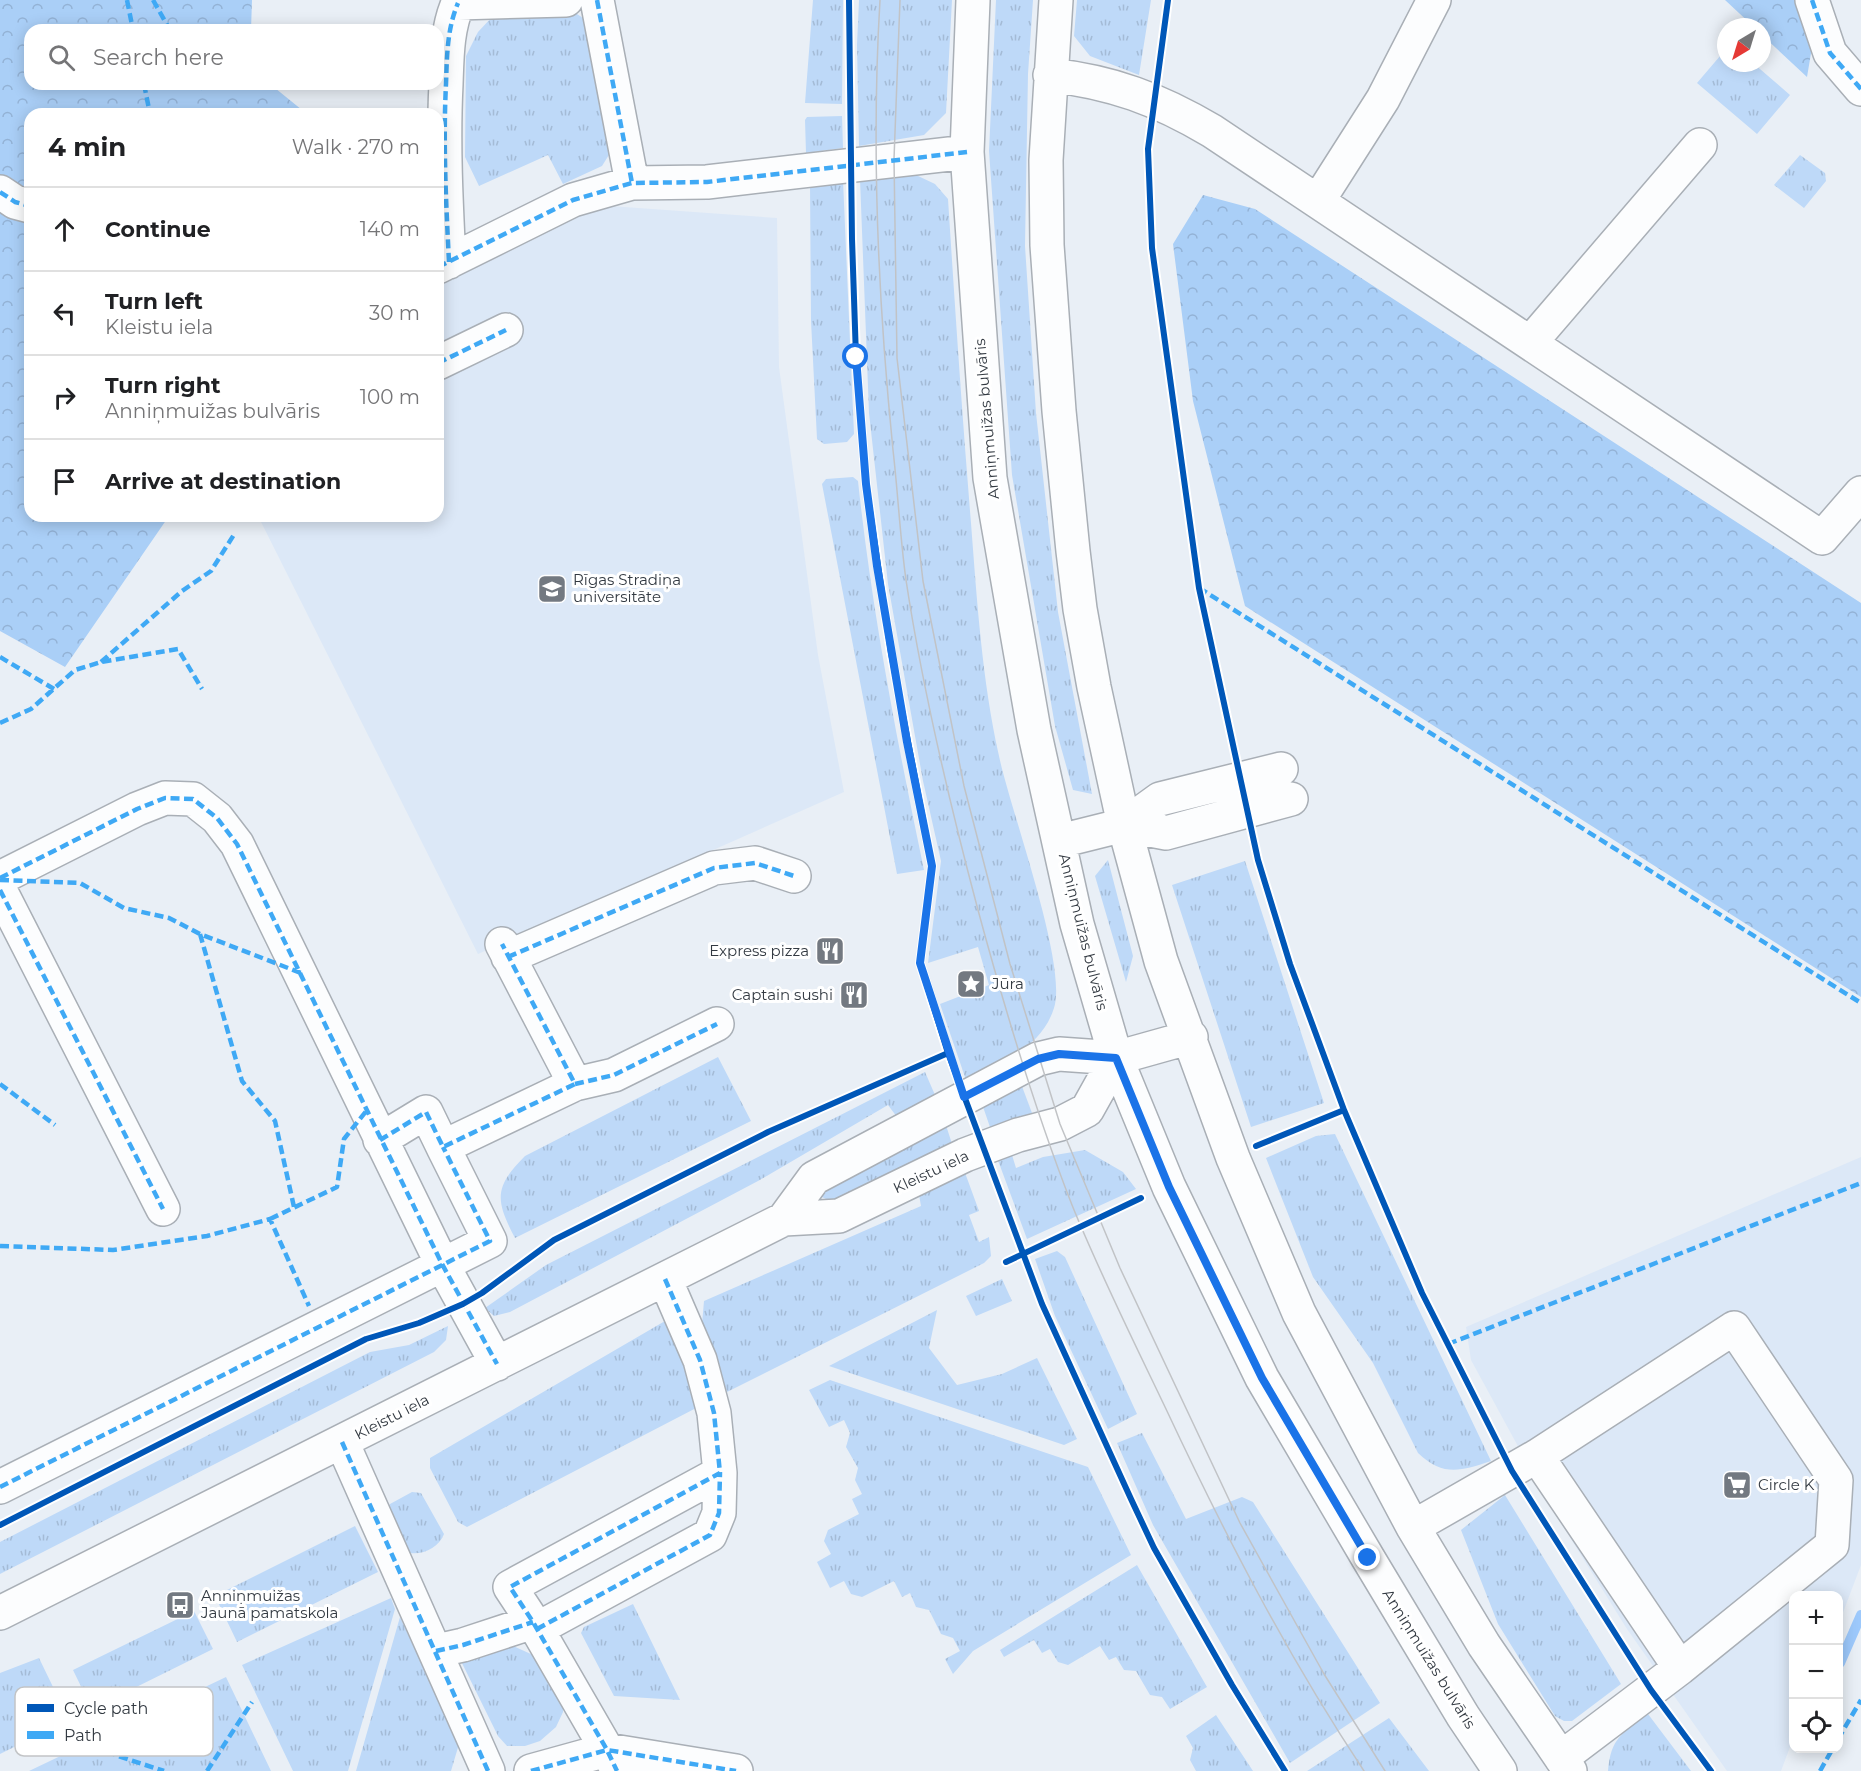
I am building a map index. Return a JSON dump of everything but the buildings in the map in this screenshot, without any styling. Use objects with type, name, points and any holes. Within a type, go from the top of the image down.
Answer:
[{"type":"street","points":[[444,124],[448,42],[451,19],[458,3],[566,0]]},
{"type":"street","points":[[597,0],[632,183]]},
{"type":"street","name":"Anniņmuižas bulvāris","points":[[974,0],[967,152],[990,478],[1034,730],[1077,924],[1116,1058],[1169,1187],[1262,1378],[1463,1716],[1500,1771]]},
{"type":"street","points":[[1056,0],[1046,160],[1047,245],[1059,411],[1080,609],[1124,825],[1161,961],[1191,1037],[1233,1158],[1299,1313],[1413,1527],[1484,1645],[1566,1765],[1680,1668],[1832,1545],[1836,1480],[1734,1328],[1537,1456],[1413,1527]]},
{"type":"street","points":[[1318,201],[1383,99],[1434,0]]},
{"type":"street","points":[[1812,0],[1830,53],[1861,89]]},
{"type":"street","points":[[1050,75],[1114,85],[1154,100],[1212,131],[1822,538],[1861,493]]},
{"type":"street","points":[[1530,343],[1700,145]]},
{"type":"street","points":[[444,265],[573,200],[632,183],[707,182],[967,152]]},
{"type":"street","points":[[0,192],[24,205]]},
{"type":"street","points":[[444,360],[506,330]]},
{"type":"street","points":[[1060,841],[1124,825],[1166,833],[1286,784]]},
{"type":"street","points":[[0,878],[137,809],[165,798],[193,799],[217,818],[237,844],[380,1140],[442,1264],[497,1364]]},
{"type":"street","points":[[575,1084],[505,950],[714,868],[754,863],[794,876]]},
{"type":"street","points":[[0,890],[163,1209]]},
{"type":"street","points":[[443,1147],[575,1084],[614,1075],[717,1024]]},
{"type":"street","name":"Kleistu iela","points":[[784,1219],[814,1178],[1038,1059],[1059,1054],[1116,1058],[1191,1037]]},
{"type":"street","name":"Kleistu iela","points":[[0,1613],[784,1219],[839,1216],[965,1155],[1018,1135],[1060,1125],[1087,1110],[1116,1058]]},
{"type":"street","points":[[0,1487],[489,1241],[426,1112],[380,1140]]},
{"type":"street","points":[[436,1651],[535,1625],[710,1535],[719,1513],[720,1473],[714,1413],[700,1360],[665,1279]]},
{"type":"street","points":[[342,1442],[488,1771]]},
{"type":"street","points":[[1537,1456],[1680,1668]]},
{"type":"street","points":[[612,1761],[535,1625],[510,1587],[720,1473]]},
{"type":"street","points":[[531,1771],[612,1761],[736,1771]]},
{"type":"shaded area","name":"Rīgas Stradiņa universitāte","points":[[610,206],[777,218],[779,367],[818,655],[844,792],[478,954],[261,522],[444,522],[444,284],[578,214]]},
{"type":"shaded area","points":[[1861,1157],[1861,1565],[1843,1612],[1843,1591],[1789,1591],[1789,1750],[1781,1771],[1727,1771],[1627,1629],[1551,1507],[1471,1360],[1466,1327]]},
{"type":"green space","points":[[0,0],[252,0],[251,24],[24,24],[24,90],[277,90],[300,108],[24,108],[24,522],[165,522],[65,667],[0,631]]},
{"type":"green space","points":[[813,0],[843,0],[842,104],[805,103]]},
{"type":"green space","points":[[859,0],[952,0],[946,113],[924,135],[859,146],[857,45]]},
{"type":"green space","points":[[996,0],[1033,0],[1028,74],[1025,246],[1036,413],[1058,612],[1092,794],[1073,790],[1055,726],[1012,475],[989,151]]},
{"type":"green space","points":[[1077,0],[1151,0],[1139,75],[1090,56],[1074,36]]},
{"type":"green space","points":[[1725,0],[1820,0],[1807,77],[1771,43],[1771,18],[1744,18]]},
{"type":"green space","points":[[571,10],[589,22],[612,150],[602,166],[563,184],[548,155],[479,186],[465,157],[466,56],[478,32],[492,17]]},
{"type":"green space","points":[[1717,60],[1717,72],[1763,72],[1790,95],[1757,134],[1697,83]]},
{"type":"green space","points":[[842,116],[843,148],[806,153],[805,120],[807,117]]},
{"type":"green space","points":[[1800,155],[1825,173],[1826,181],[1804,208],[1774,185]]},
{"type":"green space","points":[[916,175],[935,184],[948,199],[984,669],[999,756],[1046,923],[1056,987],[1054,1008],[1040,1034],[1018,1053],[966,1080],[940,1004],[989,985],[978,947],[928,963],[941,861],[923,781],[888,584],[869,413],[860,179]]},
{"type":"green space","points":[[843,180],[854,434],[847,442],[824,444],[817,439],[811,321],[810,183]]},
{"type":"green space","points":[[1203,195],[1255,209],[1861,603],[1861,997],[1245,606],[1193,401],[1173,244]]},
{"type":"green space","points":[[853,477],[858,481],[870,579],[886,676],[924,870],[897,874],[822,484],[826,479]]},
{"type":"green space","points":[[1108,860],[1133,956],[1126,982],[1095,876]]},
{"type":"green space","points":[[1245,861],[1324,1103],[1251,1127],[1172,885]]},
{"type":"green space","points":[[718,1057],[751,1121],[515,1238],[504,1214],[501,1194],[508,1177],[525,1156]]},
{"type":"green space","points":[[925,1072],[935,1095],[897,1117],[888,1105],[758,1181],[510,1312],[494,1316],[485,1308],[546,1265]]},
{"type":"green space","points":[[1020,1081],[1032,1113],[991,1130],[981,1101]]},
{"type":"green space","points":[[944,1119],[953,1147],[830,1201],[822,1197],[823,1192]]},
{"type":"green space","points":[[1335,1134],[1491,1461],[1453,1470],[1436,1466],[1418,1453],[1373,1363],[1313,1277],[1266,1158],[1316,1136]]},
{"type":"green space","points":[[1085,1150],[1123,1172],[1136,1189],[1027,1239],[996,1155],[1006,1151],[1012,1155],[1016,1168],[1043,1157]]},
{"type":"green space","points":[[964,1170],[979,1211],[969,1215],[979,1242],[989,1237],[991,1256],[984,1263],[727,1392],[702,1324],[704,1301],[921,1206],[918,1189]]},
{"type":"green space","points":[[1057,1251],[1065,1257],[1137,1414],[1108,1429],[1055,1316],[1035,1259]]},
{"type":"green space","points":[[1002,1279],[1012,1301],[976,1316],[966,1296]]},
{"type":"green space","points":[[937,1310],[929,1348],[957,1385],[1002,1374],[1037,1358],[1077,1439],[1064,1445],[829,1366]]},
{"type":"green space","points":[[665,1321],[680,1340],[700,1406],[467,1527],[458,1522],[430,1468],[430,1458]]},
{"type":"green space","points":[[448,1326],[446,1340],[434,1352],[0,1574],[0,1542],[370,1352],[409,1345]]},
{"type":"green space","points":[[830,1380],[1088,1467],[1131,1555],[973,1651],[953,1674],[945,1659],[960,1651],[953,1638],[941,1634],[929,1610],[916,1607],[910,1593],[902,1597],[894,1581],[862,1597],[851,1594],[844,1581],[830,1588],[817,1562],[831,1554],[824,1541],[828,1530],[859,1514],[852,1499],[862,1494],[855,1480],[858,1468],[846,1447],[850,1433],[844,1420],[829,1427],[809,1390]]},
{"type":"green space","points":[[1142,1433],[1186,1519],[1242,1497],[1253,1502],[1380,1703],[1290,1763],[1153,1525],[1117,1443]]},
{"type":"green space","points":[[412,1492],[421,1493],[444,1534],[435,1546],[415,1553],[410,1553],[387,1509],[390,1504]]},
{"type":"green space","points":[[1505,1495],[1621,1684],[1572,1721],[1564,1721],[1555,1716],[1498,1624],[1461,1530]]},
{"type":"green space","points":[[355,1526],[378,1572],[237,1642],[215,1596]]},
{"type":"green space","points":[[1137,1565],[1207,1687],[1170,1709],[1162,1697],[1150,1695],[1136,1671],[1124,1670],[1116,1657],[1109,1660],[1100,1646],[1068,1665],[1058,1662],[1050,1649],[1042,1653],[1034,1640],[1004,1657],[1000,1650]]},
{"type":"green space","points":[[391,1598],[395,1609],[348,1771],[293,1771],[242,1665]]},
{"type":"green space","points":[[633,1604],[680,1700],[614,1696],[581,1633],[584,1627]]},
{"type":"green space","points":[[194,1611],[213,1649],[136,1687],[81,1687],[73,1670]]},
{"type":"green space","points":[[400,1617],[459,1744],[451,1771],[356,1771]]},
{"type":"green space","points":[[511,1645],[533,1655],[563,1700],[563,1712],[556,1727],[540,1741],[525,1746],[507,1746],[498,1736],[457,1653]]},
{"type":"green space","points":[[39,1658],[53,1687],[15,1687],[15,1747],[0,1754],[0,1673]]},
{"type":"green space","points":[[226,1677],[271,1771],[29,1771],[60,1756],[213,1756],[213,1687],[205,1687]]},
{"type":"green space","points":[[1648,1714],[1691,1771],[1608,1771],[1612,1751],[1619,1737]]},
{"type":"green space","points":[[1216,1715],[1253,1771],[1196,1771],[1190,1760],[1193,1748],[1186,1736]]},
{"type":"green space","points":[[1389,1718],[1429,1771],[1307,1771]]},
{"type":"waterway","points":[[1843,1656],[1861,1615]]},
{"type":"tram line","points":[[880,0],[876,113],[880,282],[902,548],[929,705],[978,910],[1033,1095],[1058,1169],[1094,1257],[1188,1456],[1258,1594],[1309,1683],[1364,1771]]},
{"type":"tram line","points":[[900,0],[894,159],[897,358],[923,581],[964,786],[1010,964],[1060,1124],[1120,1268],[1240,1523],[1324,1674],[1385,1771]]},
{"type":"marked path","points":[[127,0],[132,24]]},
{"type":"marked path","points":[[153,0],[167,24]]},
{"type":"marked path","points":[[597,0],[632,183]]},
{"type":"marked path","points":[[1812,0],[1830,53],[1861,89]]},
{"type":"marked path","points":[[449,262],[445,106],[448,42],[458,3]]},
{"type":"marked path","points":[[145,90],[149,108]]},
{"type":"marked path","points":[[444,264],[573,200],[632,183],[707,182],[967,152]]},
{"type":"marked path","points":[[0,192],[15,202],[24,204]]},
{"type":"marked path","points":[[444,360],[506,330]]},
{"type":"marked path","points":[[101,662],[182,591],[211,571],[235,533]]},
{"type":"marked path","points":[[1199,588],[1861,1003]]},
{"type":"marked path","points":[[0,723],[31,709],[75,670],[101,662],[178,649],[202,689]]},
{"type":"marked path","points":[[0,657],[54,689]]},
{"type":"marked path","points":[[0,878],[137,809],[165,798],[193,799],[217,818],[237,844],[442,1264],[497,1364]]},
{"type":"marked path","points":[[508,957],[714,868],[755,863],[794,876]]},
{"type":"marked path","points":[[0,880],[80,883],[124,908],[169,918],[200,934],[301,973]]},
{"type":"marked path","points":[[0,890],[163,1209]]},
{"type":"marked path","points":[[200,934],[242,1081],[275,1121],[294,1207]]},
{"type":"marked path","points":[[380,1140],[426,1112],[443,1147],[575,1084],[502,944]]},
{"type":"marked path","points":[[575,1084],[614,1075],[717,1024]]},
{"type":"marked path","points":[[0,1084],[55,1125]]},
{"type":"marked path","points":[[270,1219],[337,1187],[344,1139],[367,1110]]},
{"type":"marked path","points":[[0,1487],[490,1241],[443,1147]]},
{"type":"marked path","points":[[1448,1344],[1861,1183]]},
{"type":"marked path","points":[[0,1246],[113,1250],[207,1236],[270,1219],[309,1306]]},
{"type":"marked path","points":[[665,1279],[700,1360],[714,1413],[720,1473],[510,1587],[533,1622],[607,1750],[736,1771]]},
{"type":"marked path","points":[[342,1442],[488,1771]]},
{"type":"marked path","points":[[537,1629],[710,1535],[719,1513],[720,1473]]},
{"type":"marked path","points":[[436,1651],[463,1645],[533,1622]]},
{"type":"marked path","points":[[1843,1731],[1861,1700]]},
{"type":"marked path","points":[[207,1771],[252,1702]]},
{"type":"marked path","points":[[531,1771],[607,1750],[617,1771]]},
{"type":"marked path","points":[[1820,1771],[1830,1753]]},
{"type":"marked path","points":[[118,1756],[164,1771]]},
{"type":"cycle path","points":[[0,1525],[366,1339],[419,1323],[463,1304],[482,1293],[554,1240],[768,1132],[948,1053],[920,963],[932,866],[891,653],[866,484],[856,357],[849,0]]},
{"type":"cycle path","points":[[1168,0],[1148,149],[1152,248],[1199,588],[1258,860],[1290,964],[1344,1110],[1422,1293],[1512,1471],[1651,1690],[1711,1771]]},
{"type":"cycle path","points":[[948,1053],[1042,1304],[1131,1499],[1154,1548],[1232,1685],[1285,1771]]},
{"type":"cycle path","points":[[1256,1146],[1344,1110]]},
{"type":"cycle path","points":[[1006,1262],[1141,1198]]},
{"type":"place","name":"Rīgas Stradiņa universitāte","points":[[552,589]]},
{"type":"place","name":"Express pizza","points":[[830,951]]},
{"type":"place","name":"Jūra","points":[[971,984]]},
{"type":"place","name":"Captain sushi","points":[[854,995]]},
{"type":"place","name":"Circle K","points":[[1737,1485]]},
{"type":"place","name":"Anniņmuižas Jaunā pamatskola","points":[[180,1605]]},
{"type":"route","points":[[856,357],[866,484],[877,566],[907,742],[932,866],[920,963],[964,1097],[1038,1059],[1059,1054],[1116,1058],[1169,1187],[1262,1378],[1368,1558]]}]
